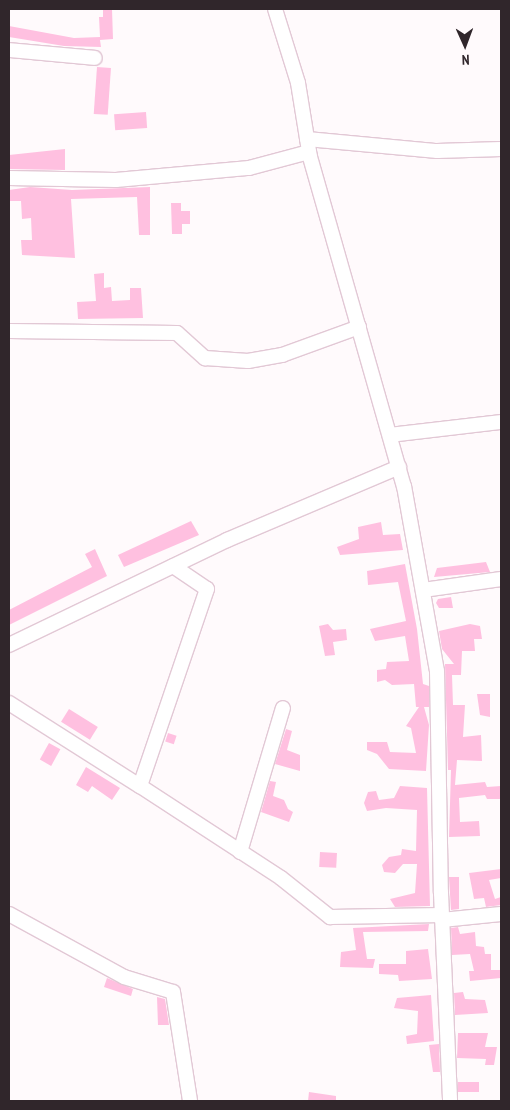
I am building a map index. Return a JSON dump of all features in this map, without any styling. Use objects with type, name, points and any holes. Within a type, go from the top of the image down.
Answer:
[{"type":"street","points":[[275,9],[298,83],[308,146],[399,467],[437,671],[442,917],[450,1101]]},
{"type":"street","points":[[9,50],[95,58]]},
{"type":"street","points":[[9,178],[116,180],[249,168],[308,146],[437,150],[501,149]]},
{"type":"street","points":[[9,331],[177,333],[205,358],[248,362],[282,355],[359,327]]},
{"type":"street","points":[[390,435],[501,422]]},
{"type":"street","points":[[9,645],[173,566],[399,467]]},
{"type":"street","points":[[140,786],[207,589],[173,566]]},
{"type":"street","points":[[423,590],[501,579]]},
{"type":"street","points":[[9,703],[282,878],[330,917],[442,917],[501,914]]},
{"type":"street","points":[[240,852],[283,708]]},
{"type":"street","points":[[9,914],[124,977],[173,992],[190,1101]]},
{"type":"building","points":[[103,9],[112,9],[113,39],[100,40],[101,47],[64,46],[9,37],[9,26],[74,38],[100,37],[99,17],[103,17]]},
{"type":"building","points":[[97,67],[111,68],[108,115],[94,114]]},
{"type":"building","points":[[146,112],[147,128],[115,130],[114,114]]},
{"type":"building","points":[[65,149],[65,170],[9,169],[9,155]]},
{"type":"building","points":[[30,187],[72,190],[150,187],[150,235],[139,235],[137,197],[71,199],[75,258],[22,255],[21,240],[32,240],[31,218],[22,219],[21,201],[9,201],[9,190]]},
{"type":"building","points":[[171,203],[181,203],[181,211],[190,211],[190,224],[182,224],[182,234],[172,234]]},
{"type":"building","points":[[104,273],[104,288],[111,287],[112,301],[130,300],[130,288],[141,288],[143,318],[78,319],[77,302],[96,301],[94,274]]},
{"type":"building","points":[[191,521],[199,535],[124,567],[118,555]]},
{"type":"building","points":[[381,522],[383,535],[400,534],[403,550],[340,555],[337,547],[359,539],[358,527]]},
{"type":"building","points":[[95,549],[107,576],[9,625],[9,610],[92,567],[85,554]]},
{"type":"building","points":[[486,562],[490,572],[434,577],[437,568]]},
{"type":"building","points":[[405,564],[417,629],[423,684],[429,686],[429,707],[424,707],[429,725],[426,771],[389,769],[377,754],[367,750],[367,742],[387,742],[390,752],[416,753],[411,728],[406,726],[419,707],[416,707],[414,684],[392,685],[385,680],[377,682],[377,670],[386,669],[387,662],[409,661],[405,636],[375,641],[370,629],[406,621],[398,582],[368,585],[367,571]]},
{"type":"building","points":[[451,597],[453,608],[439,608],[436,603],[438,599]]},
{"type":"building","points":[[328,624],[333,630],[346,629],[347,640],[333,642],[335,655],[325,656],[319,626]]},
{"type":"building","points":[[470,624],[480,626],[482,639],[474,639],[475,651],[462,651],[461,675],[452,675],[453,705],[465,705],[463,737],[481,735],[482,761],[457,760],[455,785],[485,782],[487,787],[501,786],[501,799],[487,799],[485,795],[459,798],[460,822],[479,821],[480,836],[449,837],[451,770],[448,770],[445,664],[454,664],[442,649],[439,631]]},
{"type":"building","points":[[477,694],[490,694],[490,717],[480,715]]},
{"type":"building","points":[[69,709],[98,727],[90,740],[61,722]]},
{"type":"building","points":[[286,729],[292,731],[287,750],[300,755],[300,771],[275,764]]},
{"type":"building","points":[[168,733],[177,736],[174,744],[165,742]]},
{"type":"building","points":[[49,743],[60,749],[51,766],[40,760]]},
{"type":"building","points":[[86,767],[120,788],[112,800],[92,786],[88,792],[76,785]]},
{"type":"building","points":[[270,781],[276,782],[273,796],[284,800],[288,809],[293,812],[289,822],[261,812]]},
{"type":"building","points":[[400,786],[427,788],[430,906],[395,907],[390,899],[415,893],[417,864],[403,864],[395,873],[384,872],[382,865],[389,857],[401,855],[402,849],[416,851],[417,810],[386,808],[367,811],[364,803],[368,792],[376,791],[379,800],[394,798]]},
{"type":"building","points":[[320,852],[337,853],[336,868],[319,867]]},
{"type":"building","points":[[501,869],[501,878],[489,880],[495,899],[501,897],[501,905],[486,907],[484,898],[474,899],[469,873]]},
{"type":"building","points":[[449,877],[459,877],[459,909],[451,910]]},
{"type":"building","points":[[429,924],[428,931],[363,932],[367,959],[375,959],[373,968],[340,967],[341,952],[356,950],[353,928]]},
{"type":"building","points":[[458,927],[460,934],[475,932],[476,946],[484,947],[485,954],[491,954],[491,970],[501,970],[501,978],[470,981],[469,971],[474,971],[470,954],[452,955],[451,928]]},
{"type":"building","points":[[428,949],[432,979],[399,981],[398,975],[379,974],[379,964],[406,964],[406,951]]},
{"type":"building","points":[[107,978],[133,989],[131,996],[104,987]]},
{"type":"building","points":[[463,992],[465,999],[485,1000],[488,1013],[455,1015],[454,993]]},
{"type":"building","points":[[431,995],[434,1041],[407,1044],[406,1036],[417,1034],[418,1011],[394,1008],[397,998]]},
{"type":"building","points":[[157,997],[165,999],[169,1025],[158,1025]]},
{"type":"building","points":[[458,1033],[488,1033],[485,1047],[497,1047],[494,1065],[485,1065],[486,1059],[457,1058]]},
{"type":"building","points":[[439,1044],[440,1072],[433,1072],[429,1045]]},
{"type":"building","points":[[458,1082],[479,1082],[479,1092],[458,1092]]},
{"type":"building","points":[[309,1092],[336,1096],[336,1101],[308,1101]]}]
